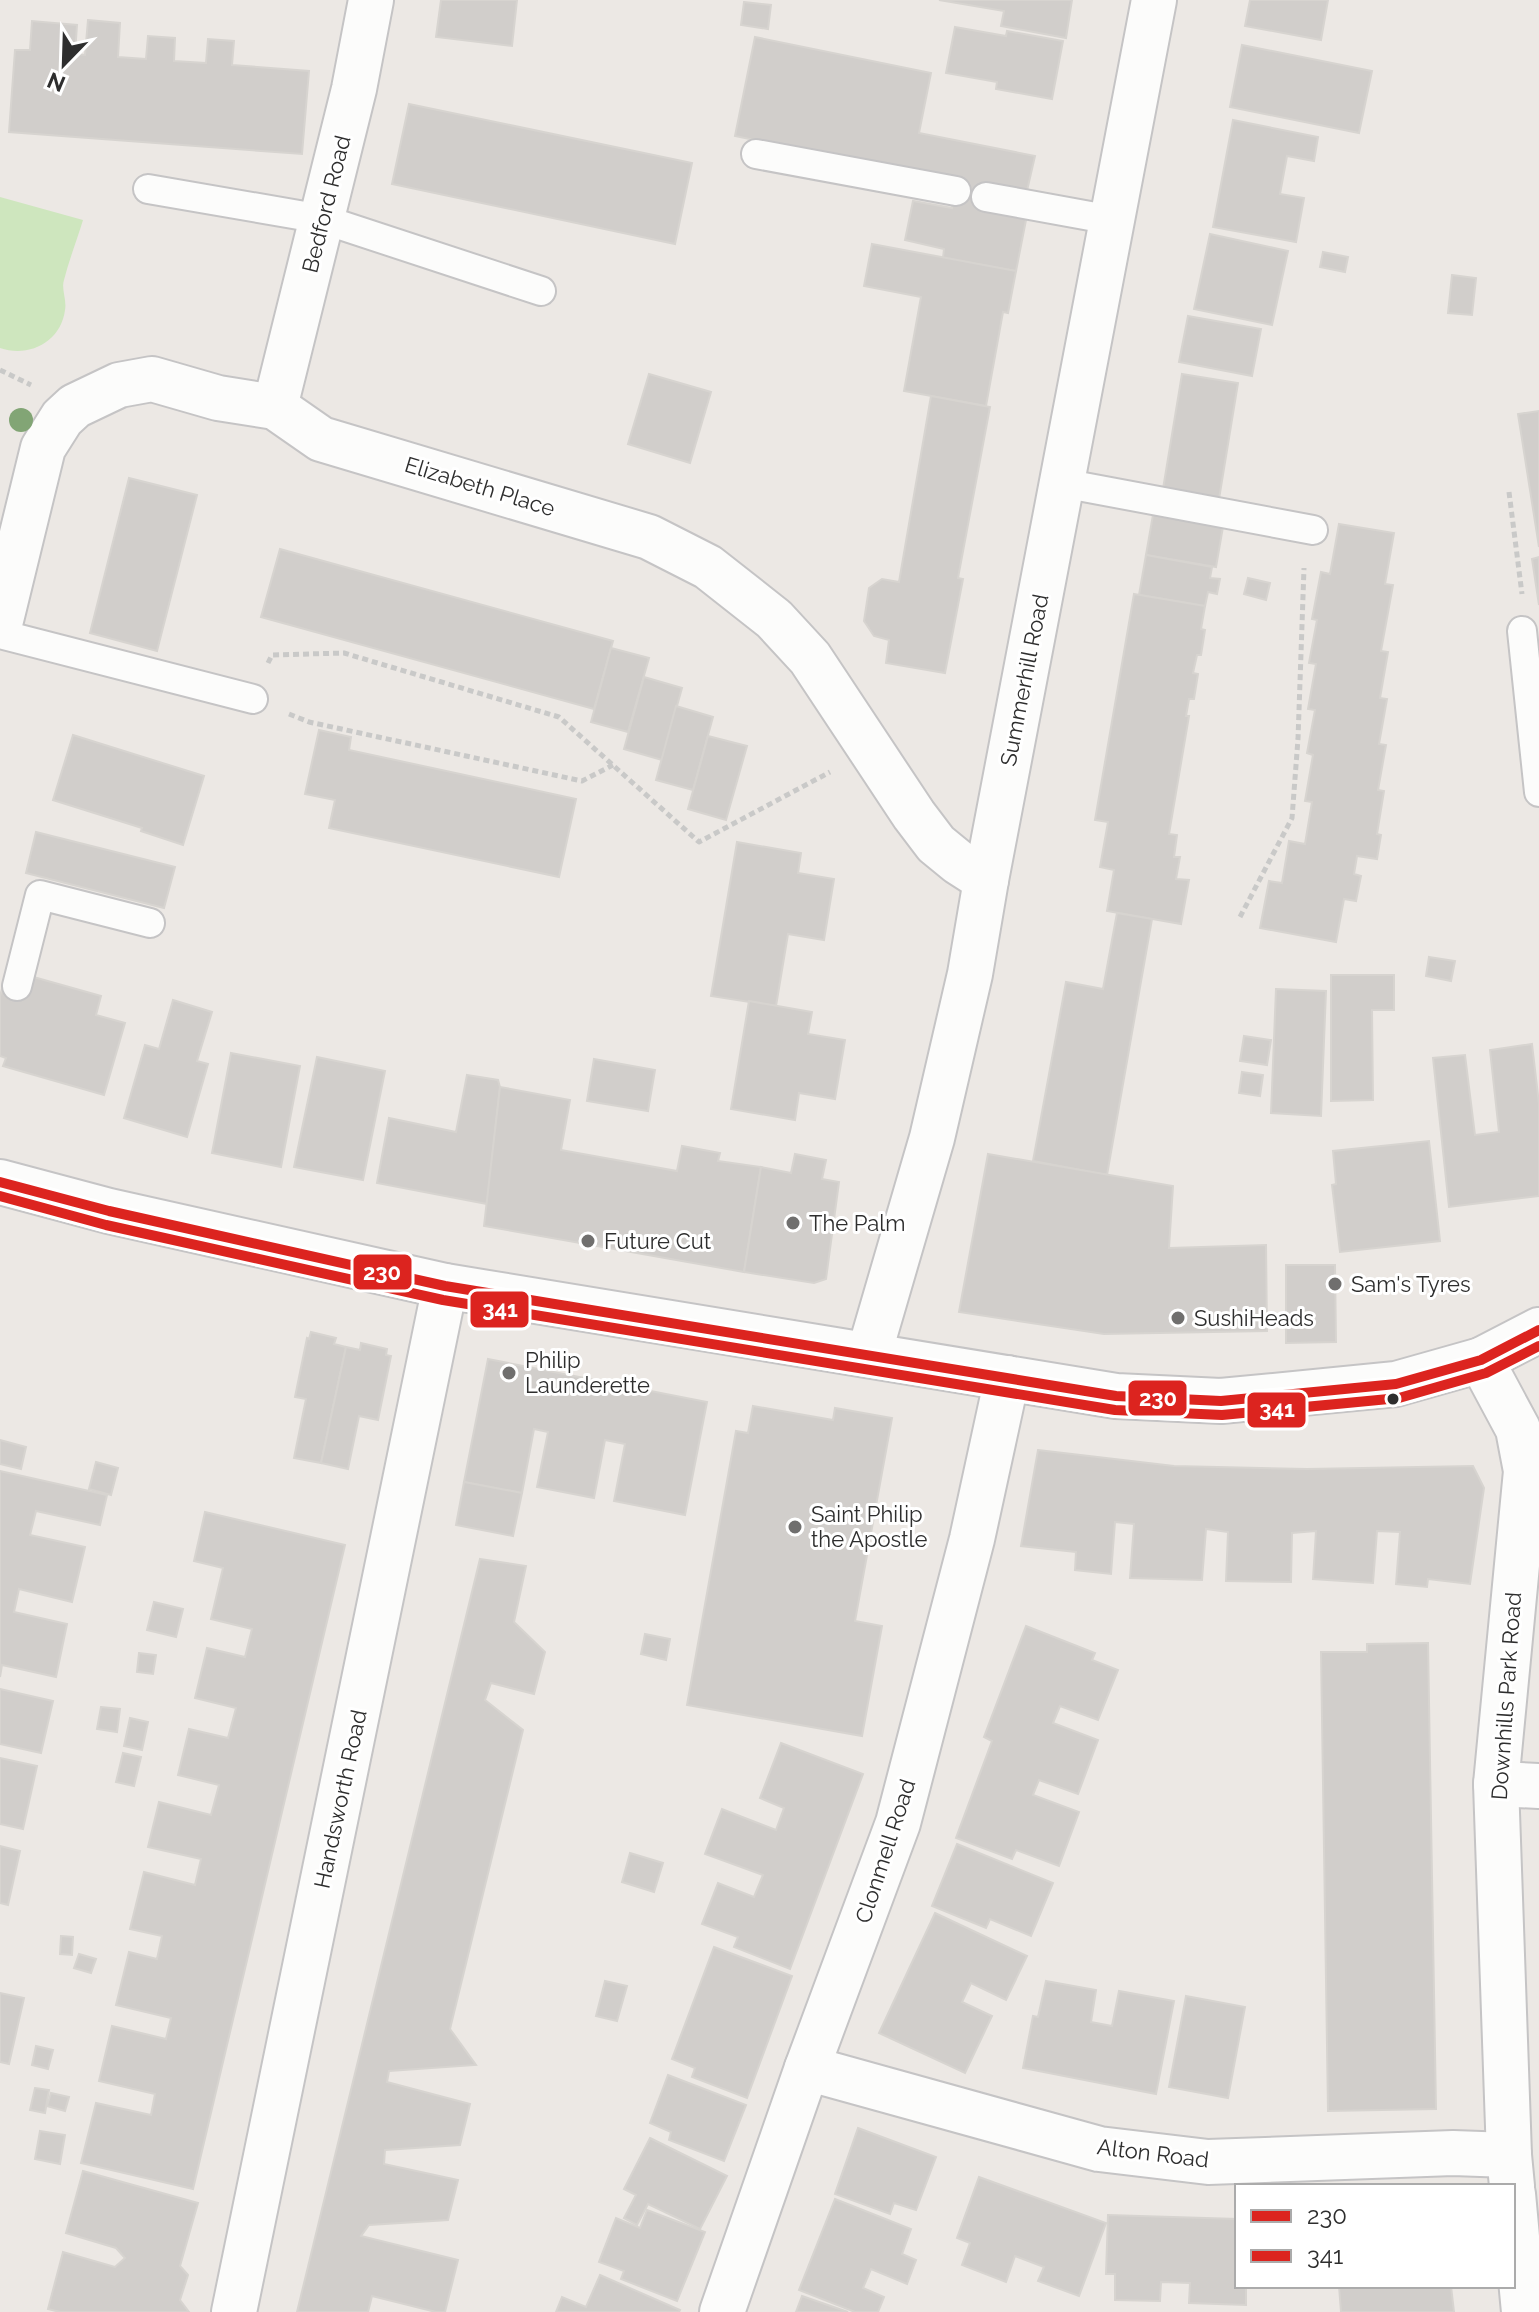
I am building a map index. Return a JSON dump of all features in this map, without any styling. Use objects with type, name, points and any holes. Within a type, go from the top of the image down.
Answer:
[{"type":"street","name":"Bedford Road","points":[[275,407],[354,89],[371,0]]},
{"type":"street","name":"Summerhill Road","points":[[869,1354],[932,1138],[970,974],[1154,0]]},
{"type":"street","name":"Elizabeth Place","points":[[0,624],[43,448],[62,418],[75,406],[119,385],[152,379],[218,398],[275,407],[321,439],[649,537],[708,567],[774,619],[810,658],[936,844],[986,880]]},
{"type":"street","points":[[0,1182],[109,1211],[445,1286],[1116,1396],[1221,1401],[1396,1384],[1481,1360],[1539,1330]]},
{"type":"street","name":"Handsworth Road","points":[[234,2312],[445,1286]]},
{"type":"street","name":"Downhills Park Road","points":[[1481,1360],[1518,1429],[1526,1471],[1496,1784],[1512,2178]]},
{"type":"street","name":"Clonmell Road","points":[[722,2312],[807,2068],[898,1823],[972,1539],[1007,1378]]},
{"type":"street","points":[[1496,1784],[1539,1786]]},
{"type":"street","name":"Alton Road","points":[[807,2068],[1099,2149],[1208,2162],[1453,2153],[1512,2178]]},
{"type":"street","name":"Downhills Park Road","points":[[1515,2212],[1524,2312]]},
{"type":"lane","points":[[756,154],[956,191]]},
{"type":"lane","points":[[148,189],[322,219],[541,291]]},
{"type":"lane","points":[[986,197],[1112,220]]},
{"type":"lane","points":[[1062,483],[1310,529]]},
{"type":"lane","points":[[1522,631],[1539,792]]},
{"type":"lane","points":[[0,634],[253,699]]},
{"type":"lane","points":[[17,986],[40,895],[150,923]]},
{"type":"path","points":[[1509,492],[1526,620],[1522,631]]},
{"type":"path","points":[[1240,917],[1292,818],[1298,739],[1300,635],[1310,529]]},
{"type":"path","points":[[613,765],[582,781],[309,722],[253,699],[272,655],[344,653],[559,717],[613,765],[699,842],[871,750]]},
{"type":"green space","points":[[0,197],[83,220],[63,283],[65,306],[62,321],[57,331],[42,345],[22,351],[0,348]]},
{"type":"building","points":[[441,0],[517,0],[512,46],[436,37]]},
{"type":"building","points":[[939,0],[1072,0],[1066,38],[1001,26],[1004,11]]},
{"type":"building","points":[[1250,0],[1328,0],[1321,40],[1245,26]]},
{"type":"building","points":[[744,2],[771,5],[768,29],[741,25]]},
{"type":"building","points":[[88,20],[120,23],[118,57],[146,59],[148,36],[175,38],[174,61],[206,63],[208,39],[234,41],[232,65],[309,71],[302,154],[9,132],[15,50],[30,50],[32,21],[77,25],[75,54],[85,55]]},
{"type":"building","points":[[955,27],[1006,36],[1007,31],[1063,41],[1052,99],[996,89],[997,82],[946,73]]},
{"type":"building","points":[[755,37],[931,73],[919,133],[1035,156],[1026,195],[1027,215],[1016,271],[943,258],[944,249],[905,240],[913,201],[952,208],[958,182],[735,136]]},
{"type":"building","points":[[1242,45],[1372,71],[1359,133],[1230,107]]},
{"type":"building","points":[[409,104],[692,163],[675,244],[392,184]]},
{"type":"building","points":[[1233,120],[1318,137],[1314,161],[1287,156],[1280,194],[1304,198],[1296,242],[1213,227]]},
{"type":"building","points":[[1210,234],[1288,251],[1272,325],[1194,309]]},
{"type":"building","points":[[872,244],[1016,271],[1008,313],[1003,312],[986,406],[904,391],[921,297],[864,286]]},
{"type":"building","points":[[1323,252],[1348,257],[1345,272],[1320,267]]},
{"type":"building","points":[[1452,275],[1476,278],[1472,315],[1448,313]]},
{"type":"building","points":[[1188,316],[1261,329],[1252,376],[1179,362]]},
{"type":"building","points":[[649,374],[711,392],[690,463],[628,444]]},
{"type":"building","points":[[1182,374],[1238,383],[1219,499],[1163,489]]},
{"type":"building","points":[[931,396],[990,407],[958,578],[963,579],[945,673],[886,663],[889,640],[874,636],[864,621],[869,588],[882,579],[899,582]]},
{"type":"building","points":[[1539,411],[1539,547],[1518,414]]},
{"type":"building","points":[[129,478],[197,495],[157,651],[90,633]]},
{"type":"building","points":[[1154,509],[1224,521],[1216,567],[1146,555]]},
{"type":"building","points":[[1339,524],[1394,533],[1385,584],[1393,585],[1381,651],[1388,652],[1380,698],[1387,699],[1379,744],[1386,745],[1378,790],[1384,791],[1377,834],[1381,835],[1377,859],[1357,856],[1354,874],[1361,876],[1356,901],[1344,899],[1336,942],[1260,928],[1269,881],[1282,883],[1289,841],[1305,844],[1312,802],[1305,801],[1313,755],[1307,753],[1315,710],[1308,709],[1316,664],[1309,663],[1317,620],[1312,619],[1321,572],[1330,574]]},
{"type":"building","points":[[280,549],[613,641],[594,709],[261,617]]},
{"type":"building","points":[[1146,555],[1212,567],[1210,578],[1220,579],[1217,594],[1208,592],[1205,606],[1139,595]]},
{"type":"building","points":[[1539,557],[1539,605],[1532,559]]},
{"type":"building","points":[[1248,578],[1270,583],[1266,600],[1244,594]]},
{"type":"building","points":[[1134,594],[1205,606],[1201,629],[1205,630],[1201,655],[1197,655],[1193,673],[1198,674],[1194,699],[1189,699],[1186,716],[1189,716],[1169,834],[1177,835],[1174,857],[1180,857],[1176,879],[1189,880],[1181,924],[1107,911],[1114,870],[1100,867],[1108,822],[1095,820]]},
{"type":"building","points":[[611,648],[649,658],[628,732],[591,722]]},
{"type":"building","points":[[644,677],[682,688],[662,760],[624,749]]},
{"type":"building","points":[[676,706],[713,717],[693,790],[656,780]]},
{"type":"building","points":[[319,730],[351,737],[349,750],[576,799],[559,877],[329,828],[335,800],[305,794]]},
{"type":"building","points":[[73,735],[204,776],[183,845],[141,831],[142,828],[53,800]]},
{"type":"building","points":[[708,736],[747,746],[726,820],[688,809]]},
{"type":"building","points":[[36,832],[175,867],[164,908],[26,873]]},
{"type":"building","points":[[737,842],[801,853],[798,873],[834,879],[824,940],[788,934],[776,1006],[711,996]]},
{"type":"building","points":[[1117,913],[1152,919],[1107,1175],[1033,1161],[1066,982],[1103,989]]},
{"type":"building","points":[[1429,957],[1455,961],[1451,981],[1426,976]]},
{"type":"building","points":[[1331,975],[1394,975],[1394,1010],[1372,1010],[1373,1100],[1331,1101]]},
{"type":"building","points":[[30,976],[101,996],[96,1015],[125,1023],[104,1095],[3,1066],[6,1058],[0,1056],[0,996],[4,982]]},
{"type":"building","points":[[1276,989],[1326,991],[1321,1116],[1271,1113]]},
{"type":"building","points":[[173,1000],[212,1012],[197,1061],[208,1064],[187,1137],[124,1118],[145,1045],[159,1049]]},
{"type":"building","points":[[749,1001],[812,1012],[808,1034],[845,1040],[835,1099],[799,1093],[795,1120],[731,1109]]},
{"type":"building","points":[[1244,1036],[1271,1040],[1267,1065],[1240,1061]]},
{"type":"building","points":[[1532,1044],[1539,1104],[1539,1196],[1449,1207],[1433,1058],[1465,1055],[1475,1135],[1499,1132],[1490,1050]]},
{"type":"building","points":[[231,1053],[300,1066],[281,1167],[212,1153]]},
{"type":"building","points":[[317,1057],[385,1071],[363,1180],[294,1167]]},
{"type":"building","points":[[594,1059],[655,1070],[648,1111],[587,1101]]},
{"type":"building","points":[[1242,1072],[1263,1075],[1260,1096],[1239,1093]]},
{"type":"building","points":[[467,1075],[498,1080],[500,1087],[487,1204],[377,1183],[389,1118],[456,1132]]},
{"type":"building","points":[[500,1087],[570,1100],[561,1150],[677,1171],[682,1146],[720,1153],[718,1161],[761,1167],[744,1272],[484,1226]]},
{"type":"building","points":[[1429,1141],[1440,1241],[1340,1252],[1332,1185],[1336,1184],[1333,1151]]},
{"type":"building","points":[[795,1154],[826,1160],[822,1179],[839,1182],[826,1279],[814,1283],[744,1272],[761,1167],[791,1173]]},
{"type":"building","points":[[988,1154],[1173,1186],[1169,1248],[1266,1245],[1267,1331],[1104,1334],[959,1312]]},
{"type":"building","points":[[1286,1265],[1335,1265],[1336,1342],[1286,1343]]},
{"type":"building","points":[[311,1332],[336,1338],[334,1344],[346,1347],[321,1463],[294,1458],[306,1399],[295,1397],[307,1338]]},
{"type":"building","points":[[361,1343],[387,1349],[386,1355],[391,1356],[378,1420],[359,1416],[348,1469],[321,1463],[346,1347],[360,1350]]},
{"type":"building","points":[[488,1359],[707,1402],[685,1515],[614,1501],[625,1444],[605,1440],[594,1498],[537,1487],[548,1432],[534,1429],[522,1493],[464,1482]]},
{"type":"building","name":"Saint Philip the Apostle","points":[[753,1406],[833,1420],[835,1408],[892,1418],[855,1621],[882,1626],[862,1736],[687,1705],[736,1431],[748,1433]]},
{"type":"building","points":[[0,1440],[26,1447],[21,1469],[0,1464]]},
{"type":"building","points":[[1038,1450],[1174,1466],[1307,1469],[1473,1466],[1484,1488],[1470,1584],[1428,1579],[1427,1587],[1396,1584],[1400,1532],[1377,1531],[1373,1583],[1313,1579],[1316,1531],[1292,1533],[1291,1582],[1226,1581],[1228,1532],[1206,1529],[1202,1580],[1130,1578],[1134,1524],[1115,1522],[1111,1574],[1075,1570],[1076,1552],[1021,1546]]},
{"type":"building","points":[[96,1462],[118,1468],[111,1495],[89,1489]]},
{"type":"building","points":[[0,1471],[107,1495],[100,1525],[36,1511],[30,1535],[85,1547],[72,1602],[19,1589],[14,1612],[67,1624],[56,1677],[2,1665],[0,1677]]},
{"type":"building","points":[[464,1482],[522,1493],[513,1536],[456,1525]]},
{"type":"building","points":[[205,1512],[345,1545],[193,2189],[81,2163],[96,2103],[151,2115],[155,2094],[99,2081],[112,2026],[166,2039],[171,2018],[116,2005],[129,1952],[157,1959],[162,1936],[130,1929],[144,1872],[195,1885],[201,1859],[148,1847],[159,1802],[211,1815],[219,1785],[178,1775],[189,1729],[228,1738],[236,1708],[195,1698],[207,1648],[245,1657],[252,1629],[211,1619],[223,1568],[194,1561]]},
{"type":"building","points":[[480,1559],[526,1566],[514,1622],[545,1652],[534,1694],[491,1683],[485,1700],[523,1730],[450,2029],[476,2065],[389,2071],[387,2082],[470,2104],[460,2145],[385,2150],[384,2164],[458,2180],[448,2220],[369,2225],[361,2236],[458,2260],[445,2312],[372,2296],[368,2312],[297,2312]]},
{"type":"building","points":[[154,1602],[183,1609],[176,1637],[147,1630]]},
{"type":"building","points":[[1026,1626],[1095,1653],[1092,1660],[1118,1670],[1098,1720],[1060,1706],[1053,1723],[1098,1740],[1078,1794],[1039,1780],[1033,1795],[1079,1812],[1059,1866],[1016,1850],[1012,1859],[956,1838],[992,1741],[984,1737]]},
{"type":"building","points":[[645,1634],[670,1639],[666,1660],[641,1654]]},
{"type":"building","points":[[1428,1643],[1436,2109],[1328,2111],[1321,1652],[1367,1652],[1367,1644]]},
{"type":"building","points":[[139,1653],[156,1655],[153,1674],[137,1672]]},
{"type":"building","points":[[0,1689],[53,1701],[41,1753],[0,1744]]},
{"type":"building","points":[[101,1707],[120,1709],[117,1732],[97,1729]]},
{"type":"building","points":[[130,1718],[148,1722],[142,1750],[124,1746]]},
{"type":"building","points":[[781,1743],[863,1774],[790,1969],[734,1947],[738,1937],[702,1924],[718,1883],[754,1897],[763,1875],[705,1854],[722,1809],[776,1830],[784,1808],[760,1798]]},
{"type":"building","points":[[123,1753],[141,1757],[134,1786],[116,1782]]},
{"type":"building","points":[[0,1758],[37,1766],[23,1829],[0,1824]]},
{"type":"building","points":[[957,1844],[1053,1883],[1031,1936],[990,1919],[986,1928],[932,1906]]},
{"type":"building","points":[[0,1846],[20,1851],[8,1905],[0,1903]]},
{"type":"building","points":[[630,1853],[663,1863],[654,1892],[622,1882]]},
{"type":"building","points":[[935,1913],[1027,1956],[1006,2000],[971,1983],[962,2002],[992,2016],[965,2073],[879,2033]]},
{"type":"building","points":[[61,1936],[73,1937],[72,1955],[60,1954]]},
{"type":"building","points":[[714,1947],[792,1976],[747,2098],[692,2077],[695,2068],[672,2059]]},
{"type":"building","points":[[79,1954],[96,1959],[91,1973],[74,1968]]},
{"type":"building","points":[[605,1981],[627,1986],[617,2021],[596,2016]]},
{"type":"building","points":[[1046,1981],[1096,1990],[1091,2022],[1112,2026],[1119,1991],[1174,2001],[1156,2094],[1023,2068],[1033,2016],[1038,2017]]},
{"type":"building","points":[[0,1993],[24,1998],[9,2064],[0,2062]]},
{"type":"building","points":[[1186,1996],[1245,2007],[1228,2098],[1169,2087]]},
{"type":"building","points":[[36,2046],[53,2050],[48,2069],[32,2065]]},
{"type":"building","points":[[668,2075],[746,2105],[724,2161],[669,2140],[671,2132],[650,2123]]},
{"type":"building","points":[[35,2088],[49,2090],[45,2113],[30,2110]]},
{"type":"building","points":[[51,2093],[69,2097],[65,2111],[47,2106]]},
{"type":"building","points":[[858,2128],[936,2157],[916,2210],[894,2203],[890,2214],[835,2194]]},
{"type":"building","points":[[40,2131],[65,2135],[60,2164],[35,2159]]},
{"type":"building","points":[[650,2138],[727,2176],[700,2229],[648,2204],[637,2225],[624,2218],[636,2195],[624,2189]]},
{"type":"building","points":[[83,2171],[198,2203],[180,2266],[188,2275],[180,2300],[189,2312],[60,2312],[48,2309],[63,2252],[115,2267],[125,2258],[116,2248],[66,2233]]},
{"type":"building","points":[[979,2177],[1106,2223],[1079,2296],[1038,2281],[1044,2267],[1015,2256],[1006,2282],[962,2265],[970,2243],[957,2238]]},
{"type":"building","points":[[835,2199],[911,2229],[902,2254],[916,2260],[907,2284],[871,2269],[863,2288],[884,2297],[878,2312],[855,2312],[799,2290]]},
{"type":"building","points":[[647,2210],[705,2232],[677,2301],[621,2279],[624,2271],[599,2262],[616,2218],[640,2228]]},
{"type":"building","points":[[1108,2215],[1235,2219],[1235,2288],[1246,2288],[1246,2305],[1189,2303],[1190,2283],[1161,2282],[1160,2301],[1115,2300],[1115,2274],[1106,2274]]},
{"type":"building","points":[[600,2275],[680,2310],[556,2312],[562,2297],[586,2307]]},
{"type":"building","points":[[1339,2288],[1451,2288],[1454,2312],[1341,2312]]},
{"type":"building","points":[[802,2296],[848,2312],[796,2312]]},
{"type":"transit line","name":"230","points":[[0,1182],[109,1211],[445,1286],[1116,1396],[1221,1401],[1396,1384],[1481,1360],[1539,1330]]},
{"type":"transit line","name":"341","points":[[0,1196],[106,1225],[443,1300],[1115,1410],[1222,1415],[1399,1398],[1486,1373],[1539,1346]]},
{"type":"place","name":"The Palm","points":[[793,1223]]},
{"type":"place","name":"Future Cut","points":[[588,1241]]},
{"type":"place","name":"Sam's Tyres","points":[[1335,1284]]},
{"type":"place","name":"SushiHeads","points":[[1178,1318]]},
{"type":"place","name":"Philip Launderette","points":[[509,1373]]},
{"type":"place","name":"Saint Philip the Apostle","points":[[795,1527]]}]
